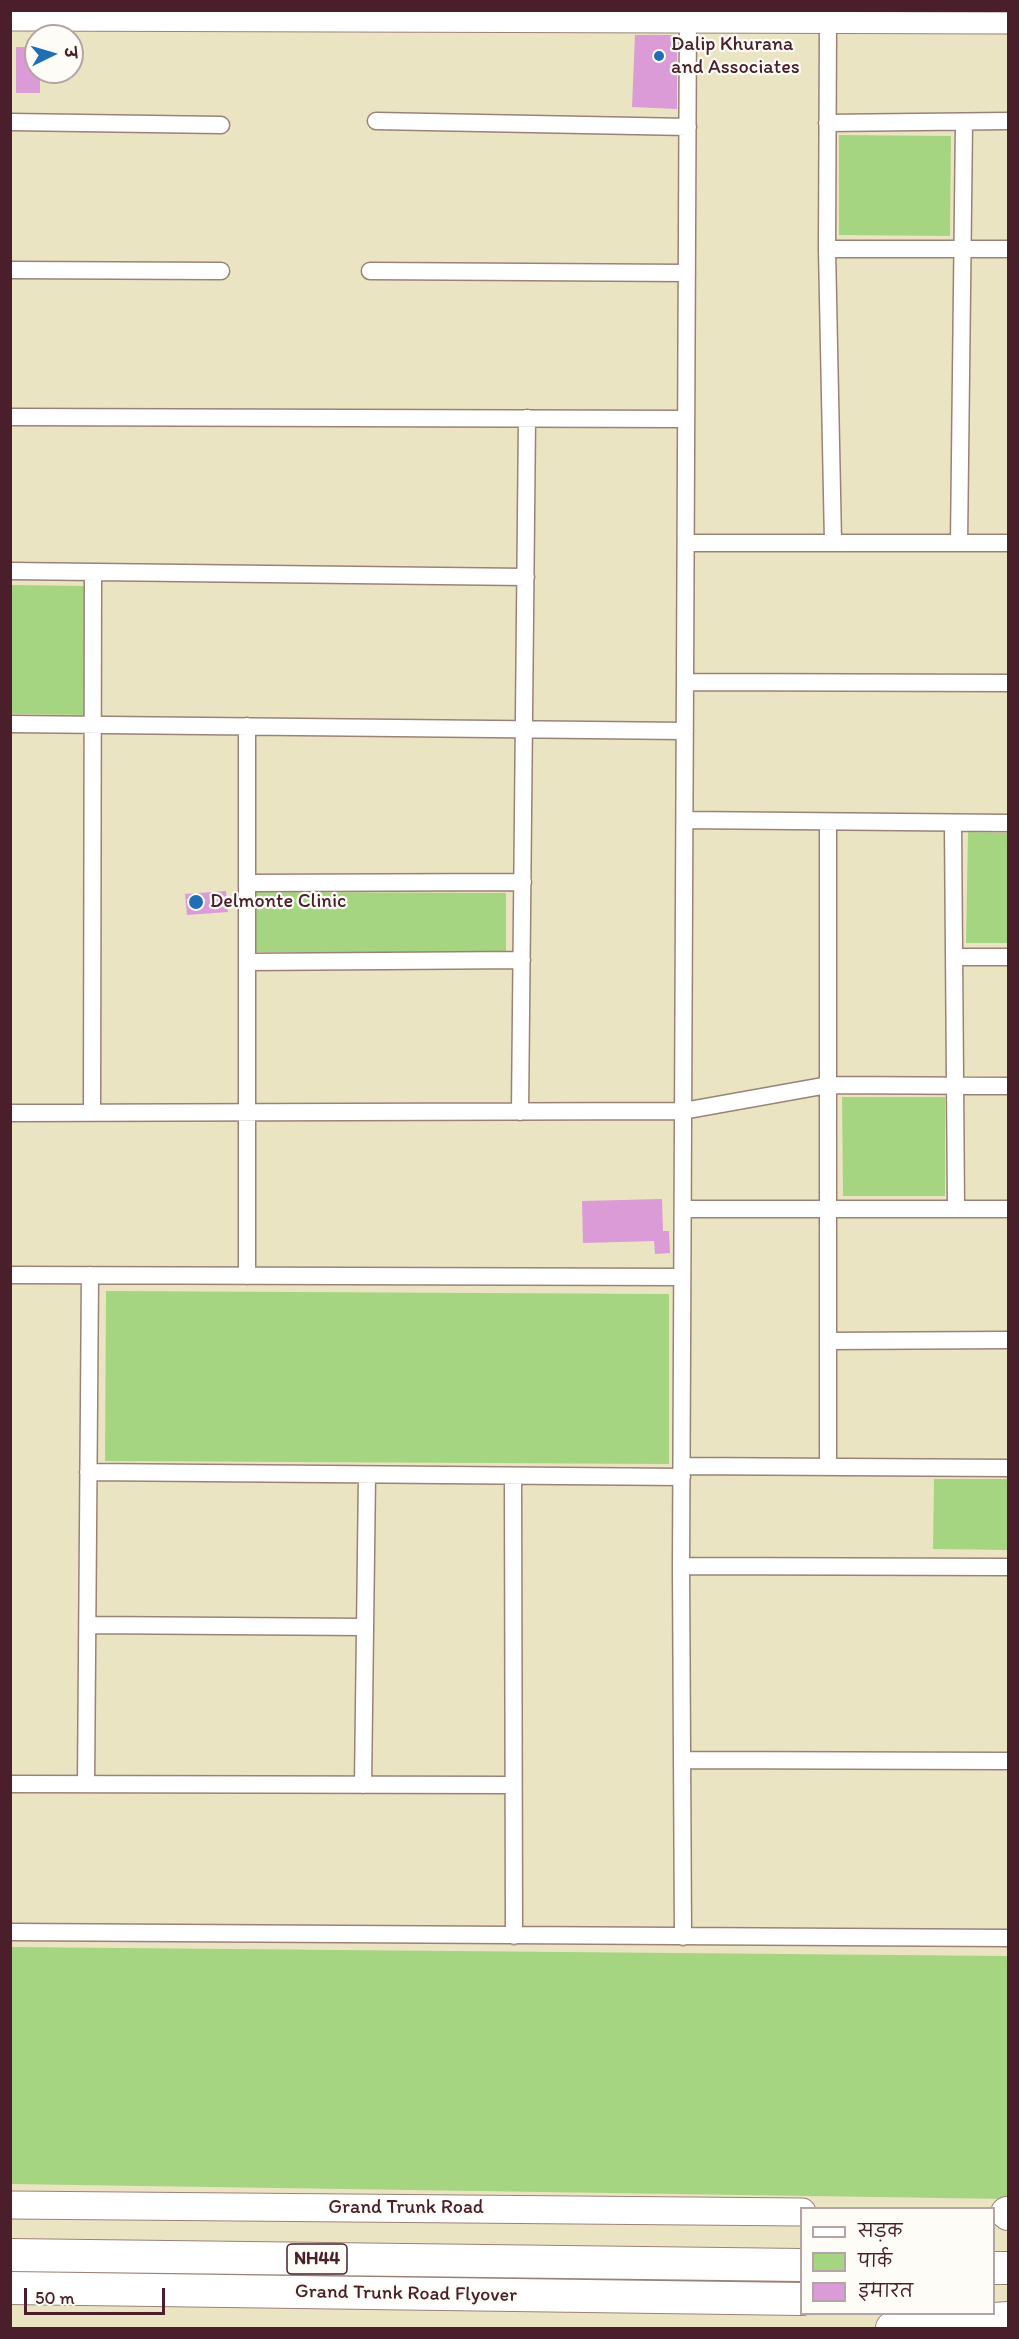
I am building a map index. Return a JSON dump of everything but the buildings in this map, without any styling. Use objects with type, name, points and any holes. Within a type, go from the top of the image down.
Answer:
[{"type":"highway","name":"Grand Trunk Road Flyover","points":[[10,2255],[800,2265]]},
{"type":"highway","name":"Grand Trunk Road Flyover","points":[[10,2288],[800,2299]]},
{"type":"highway","points":[[891,2328],[1008,2318]]},
{"type":"main road","name":"Grand Trunk Road","points":[[10,2205],[800,2212]]},
{"type":"street","points":[[10,20],[139,15],[688,16],[828,22],[1008,23]]},
{"type":"street","points":[[683,1937],[681,1566],[688,16]]},
{"type":"street","points":[[828,22],[827,249],[833,543]]},
{"type":"street","points":[[376,121],[688,127]]},
{"type":"street","points":[[827,123],[1008,121]]},
{"type":"street","points":[[10,122],[221,125]]},
{"type":"street","points":[[959,543],[964,122]]},
{"type":"street","points":[[827,249],[1008,249]]},
{"type":"street","points":[[10,270],[221,271]]},
{"type":"street","points":[[370,271],[687,273]]},
{"type":"street","points":[[10,417],[686,419]]},
{"type":"street","points":[[520,1112],[527,418]]},
{"type":"street","points":[[686,543],[1008,543]]},
{"type":"street","points":[[10,571],[526,577]]},
{"type":"street","points":[[92,1113],[93,572]]},
{"type":"street","points":[[685,682],[1008,683]]},
{"type":"street","points":[[10,724],[685,731]]},
{"type":"street","points":[[247,726],[247,1276]]},
{"type":"street","points":[[685,820],[1008,824]]},
{"type":"street","points":[[828,822],[828,1467]]},
{"type":"street","points":[[954,823],[956,1209]]},
{"type":"street","points":[[247,883],[523,882]]},
{"type":"street","points":[[954,957],[1008,957]]},
{"type":"street","points":[[247,962],[522,960]]},
{"type":"street","points":[[10,1113],[683,1111],[828,1085],[1008,1086]]},
{"type":"street","points":[[682,1209],[1008,1209]]},
{"type":"street","points":[[10,1275],[682,1277]]},
{"type":"street","points":[[87,1784],[90,1275]]},
{"type":"street","points":[[828,1341],[1008,1340]]},
{"type":"street","points":[[88,1472],[513,1476],[828,1467],[1008,1468]]},
{"type":"street","points":[[363,1785],[367,1475]]},
{"type":"street","points":[[513,1476],[514,1936]]},
{"type":"street","points":[[681,1566],[1008,1567]]},
{"type":"street","points":[[88,1625],[365,1627]]},
{"type":"street","points":[[682,1760],[1008,1761]]},
{"type":"street","points":[[10,1784],[513,1785]]},
{"type":"street","points":[[10,1932],[1008,1938]]},
{"type":"green space","points":[[839,135],[951,136],[950,236],[839,235]]},
{"type":"green space","points":[[11,585],[85,586],[84,715],[11,714]]},
{"type":"green space","points":[[968,832],[1008,833],[1008,943],[966,943]]},
{"type":"green space","points":[[255,892],[506,893],[506,952],[255,952]]},
{"type":"green space","points":[[842,1097],[945,1097],[945,1196],[843,1196]]},
{"type":"green space","points":[[106,1291],[669,1294],[669,1464],[105,1461]]},
{"type":"green space","points":[[934,1479],[1008,1479],[1008,1550],[933,1549]]},
{"type":"green space","points":[[10,1947],[1008,1956],[1008,2199],[11,2184]]},
{"type":"place","name":"Dalip Khurana and Associates","points":[[659,56]]},
{"type":"place","name":"Delmonte Clinic","points":[[196,902]]}]
